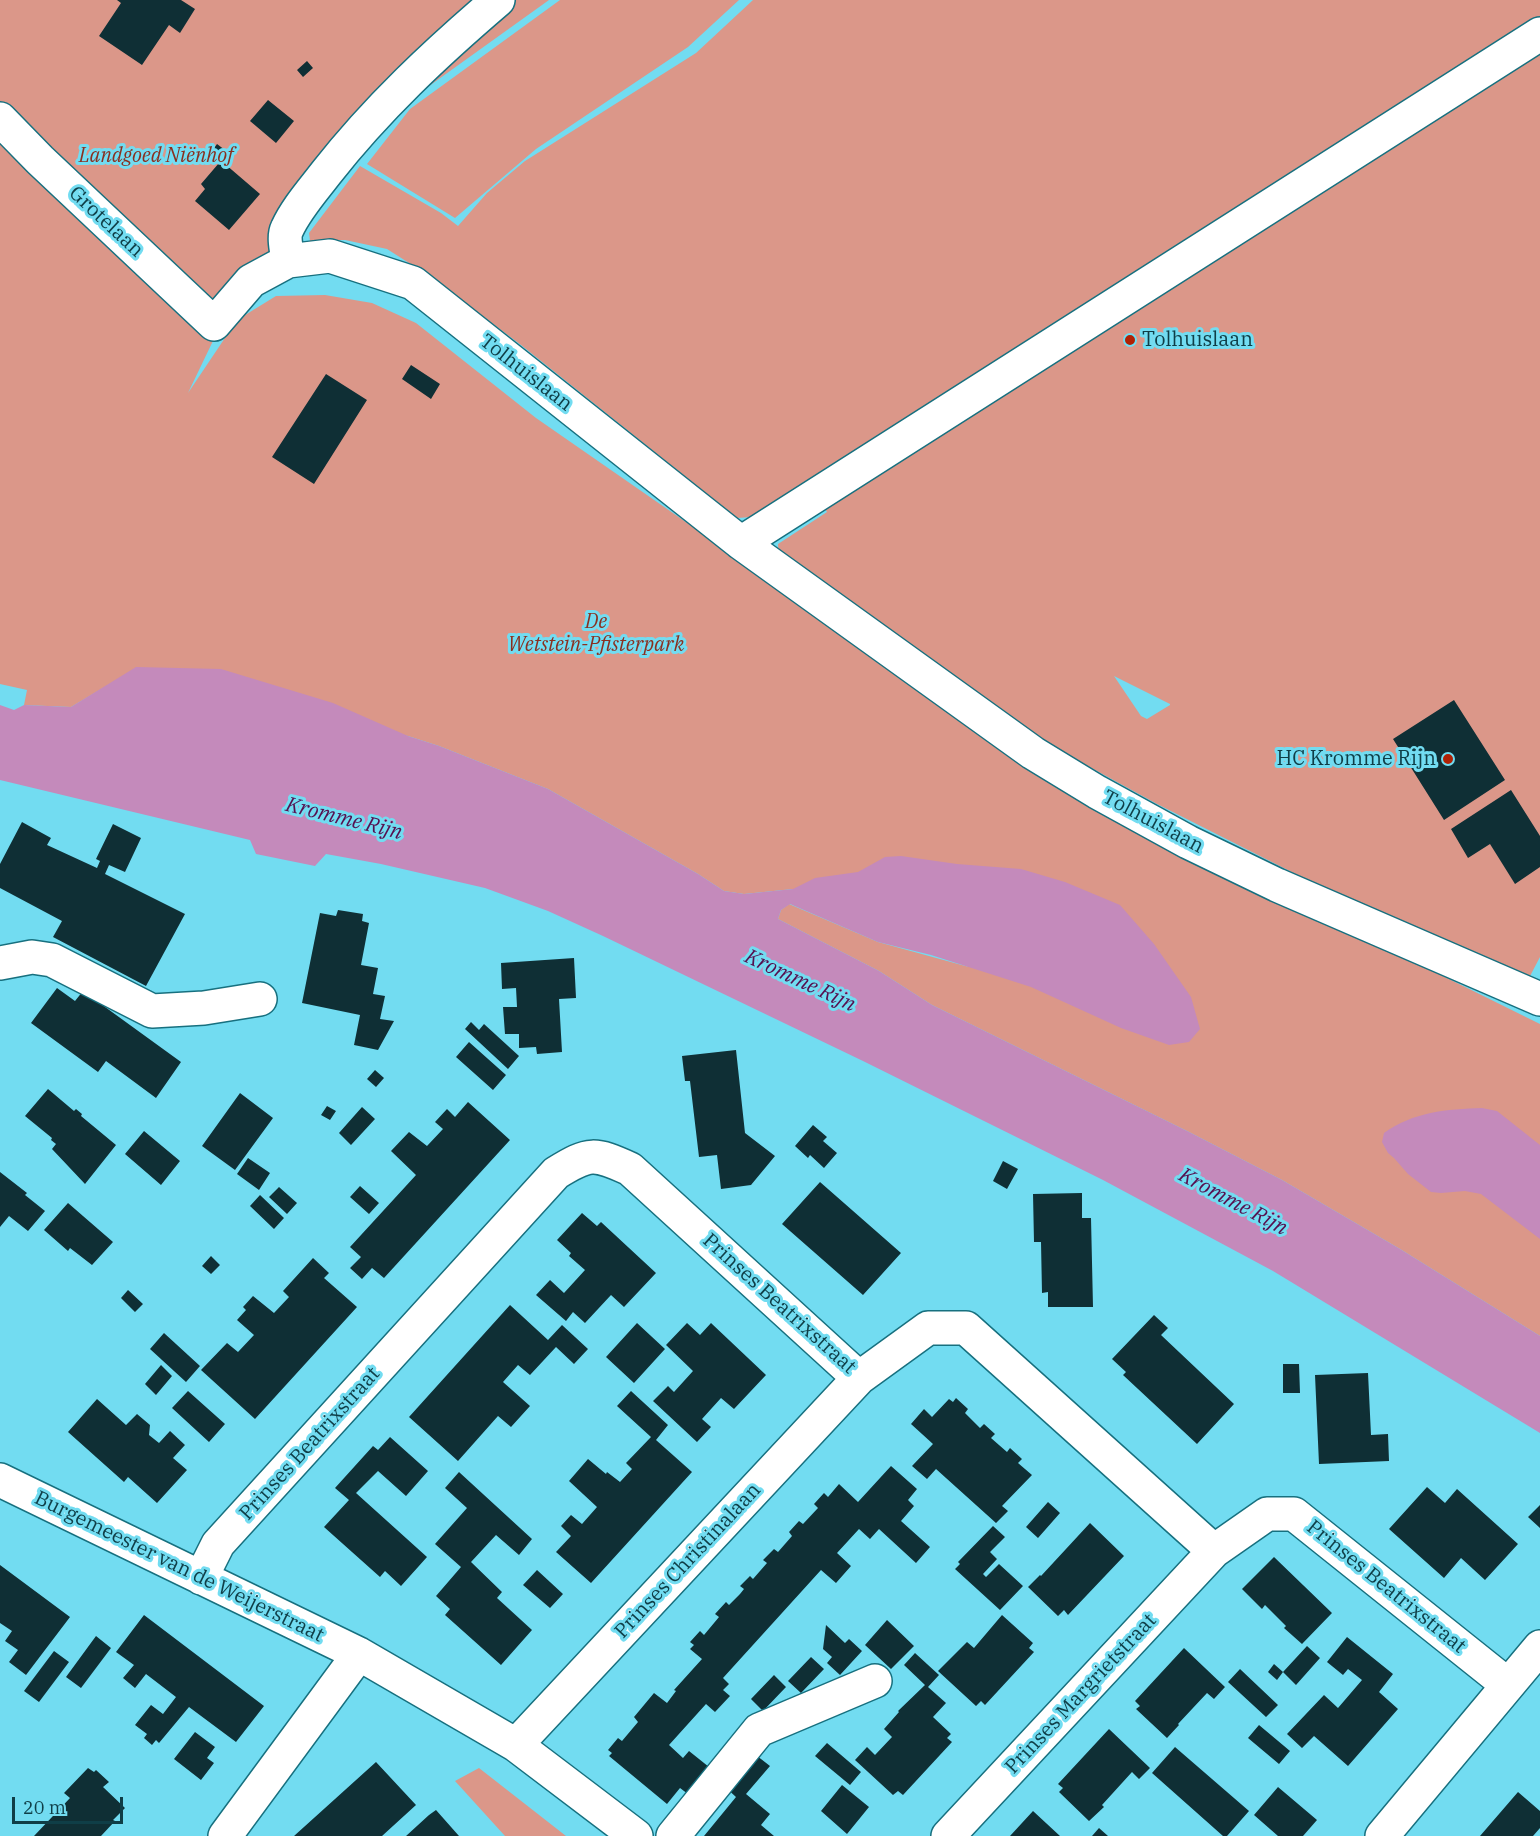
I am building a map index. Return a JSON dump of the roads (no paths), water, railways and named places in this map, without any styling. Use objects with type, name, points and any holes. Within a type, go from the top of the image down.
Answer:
[{"type":"street","points":[[288,261],[286,231],[309,195],[344,150],[383,105],[498,0]]},
{"type":"street","points":[[741,543],[1540,34]]},
{"type":"street","name":"Grotelaan","points":[[0,119],[40,160],[214,324]]},
{"type":"street","name":"Tolhuislaan","points":[[214,324],[251,281],[288,261],[330,256],[413,283],[741,543],[1033,753],[1097,792],[1188,842],[1276,885],[1540,999]]},
{"type":"street","points":[[0,963],[32,957],[52,960],[152,1011],[204,1008],[260,999]]},
{"type":"street","name":"Prinses Beatrixstraat","points":[[201,1578],[218,1544],[556,1173],[580,1158],[603,1157],[630,1169],[860,1378],[928,1328],[966,1328],[1214,1551],[1267,1514],[1294,1514],[1508,1685]]},
{"type":"street","name":"Prinses Christinalaan","points":[[516,1745],[860,1378]]},
{"type":"street","name":"Burgemeester van de Weijerstraat","points":[[0,1480],[358,1654],[516,1745],[636,1836]]},
{"type":"street","name":"Prinses Margrietstraat","points":[[948,1836],[1214,1551]]},
{"type":"street","points":[[1382,1836],[1540,1647]]},
{"type":"street","points":[[225,1836],[358,1654]]},
{"type":"street","points":[[673,1836],[759,1730],[876,1681]]},
{"type":"water","name":"Kromme Rijn","points":[[136,667],[221,669],[333,703],[408,736],[548,789],[724,891],[744,894],[793,889],[815,878],[858,872],[885,857],[901,856],[957,864],[1021,869],[1065,882],[1120,905],[1154,944],[1191,997],[1200,1029],[1189,1042],[1169,1045],[1121,1028],[1031,987],[931,955],[878,942],[790,904],[781,910],[778,919],[879,971],[932,1005],[1282,1180],[1400,1249],[1540,1336],[1540,1433],[1273,1271],[1103,1180],[863,1061],[548,911],[485,888],[381,864],[326,854],[315,866],[256,854],[250,840],[0,780],[0,705],[14,710],[24,705],[71,707]]},
{"type":"water","points":[[1482,1108],[1497,1111],[1540,1145],[1540,1239],[1481,1194],[1465,1191],[1431,1192],[1408,1174],[1388,1153],[1382,1142],[1384,1133],[1407,1120],[1443,1111]]},
{"type":"place","name":"Tolhuislaan","points":[[1130,340]]},
{"type":"place","name":"HC Kromme Rijn","points":[[1448,759]]},
{"type":"park label","name":"Landgoed Niënhof","points":[[156,156]]},
{"type":"park label","name":"De Wetstein-Pfisterpark","points":[[596,634]]}]
